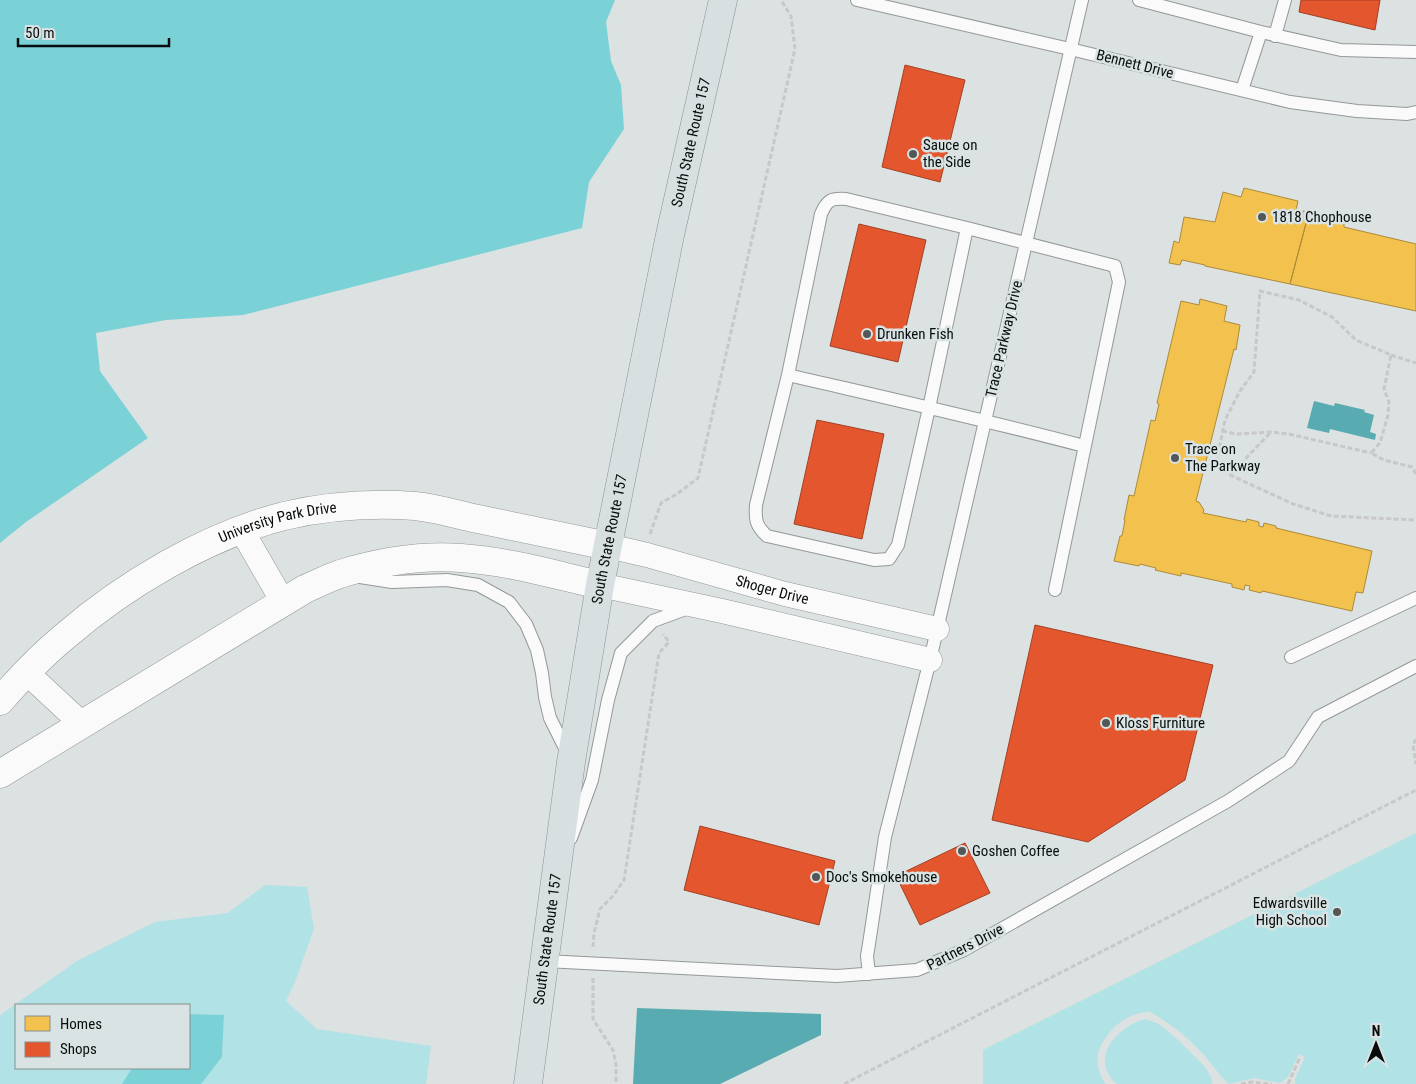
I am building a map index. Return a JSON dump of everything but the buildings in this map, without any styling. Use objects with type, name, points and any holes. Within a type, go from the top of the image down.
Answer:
[{"type":"main road","name":"South State Route 157","points":[[528,1084],[571,762],[600,585],[670,234],[723,0]]},
{"type":"street","name":"University Park Drive","points":[[0,701],[26,672],[64,636],[111,600],[154,572],[200,548],[241,529],[284,516],[320,509],[365,505],[417,506],[608,546]]},
{"type":"street","points":[[241,529],[283,602]]},
{"type":"street","name":"Shoger Drive","points":[[608,546],[647,555],[785,594],[937,629]]},
{"type":"street","points":[[0,774],[305,589],[340,574],[388,562],[428,558],[460,558],[493,561],[600,585]]},
{"type":"street","name":"Shoger Drive","points":[[600,585],[696,605],[930,660]]},
{"type":"street","points":[[26,672],[82,724]]},
{"type":"lane","name":"Bennett Drive","points":[[857,0],[1290,102],[1356,111],[1407,114],[1416,112]]},
{"type":"lane","name":"Trace Parkway Drive","points":[[869,974],[867,956],[885,837],[930,660],[1082,0]]},
{"type":"lane","points":[[1139,0],[1275,36],[1341,50],[1416,52]]},
{"type":"lane","points":[[1275,36],[1285,0]]},
{"type":"lane","points":[[1242,90],[1261,32]]},
{"type":"lane","points":[[967,228],[898,545],[889,559],[874,560],[767,536],[758,528],[755,516],[756,505],[788,375],[821,214],[825,204],[834,198],[846,199],[967,228],[1115,266],[1119,282],[1055,590]]},
{"type":"lane","points":[[788,375],[986,420],[1084,446]]},
{"type":"lane","points":[[340,574],[392,582],[447,580],[478,585],[510,602],[526,624],[537,650],[550,718],[571,762]]},
{"type":"lane","points":[[1292,657],[1416,598]]},
{"type":"lane","points":[[556,880],[592,780],[608,700],[621,653],[653,621],[696,605]]},
{"type":"lane","name":"Partners Drive","points":[[545,961],[837,976],[917,970],[964,950],[1228,802],[1289,761],[1318,717],[1416,666]]},
{"type":"path","points":[[647,555],[651,530],[661,503],[677,494],[698,478],[795,49],[791,16],[781,0]]},
{"type":"path","points":[[1416,363],[1356,340],[1332,317],[1299,300],[1260,291],[1254,372],[1240,391],[1225,420],[1217,459],[1220,467],[1230,475],[1293,504],[1331,516],[1416,520]]},
{"type":"path","points":[[1371,453],[1380,443],[1388,415],[1389,402],[1384,389],[1391,355]]},
{"type":"path","points":[[1222,432],[1238,434],[1272,432],[1289,434],[1371,453],[1384,460],[1412,467],[1416,474]]},
{"type":"path","points":[[1230,475],[1272,432]]},
{"type":"path","points":[[616,1084],[616,1065],[613,1050],[593,1019],[594,933],[600,908],[613,896],[624,880],[659,653],[669,642],[653,621]]},
{"type":"path","points":[[1416,738],[1413,745],[1416,764]]},
{"type":"path","points":[[844,1084],[1416,790]]},
{"type":"path","points":[[1288,1084],[1300,1057]]},
{"type":"path","points":[[1241,1084],[1252,1082],[1272,1084]]},
{"type":"shaded area","points":[[0,0],[615,0],[606,22],[611,61],[621,85],[624,129],[589,182],[582,228],[243,315],[166,320],[96,333],[100,371],[148,438],[26,522],[0,543]]},
{"type":"shaded area","points":[[1314,401],[1334,406],[1335,403],[1365,410],[1364,412],[1374,415],[1370,432],[1376,434],[1375,440],[1330,429],[1329,433],[1307,428]]},
{"type":"shaded area","name":"Edwardsville High School","points":[[1416,833],[1416,1084],[1295,1084],[1295,1079],[1305,1057],[1299,1054],[1288,1077],[1280,1083],[1254,1078],[1229,1084],[1185,1036],[1174,1027],[1148,1012],[1131,1016],[1122,1021],[1110,1032],[1101,1045],[1098,1054],[1098,1065],[1106,1084],[983,1084],[983,1050]]},
{"type":"shaded area","points":[[265,885],[307,887],[314,929],[295,982],[286,1001],[317,1029],[431,1046],[426,1084],[201,1084],[222,1057],[224,1015],[190,1014],[190,1004],[16,1004],[77,961],[155,922],[228,913]]},
{"type":"shaded area","points":[[15,1005],[15,1069],[131,1069],[122,1084],[0,1084],[0,1016]]},
{"type":"shaded area","points":[[637,1008],[821,1014],[821,1035],[720,1084],[633,1084]]},
{"type":"shaded area","points":[[190,1014],[224,1015],[222,1057],[201,1084],[122,1084],[131,1069],[190,1069]]},
{"type":"shaded area","points":[[1145,1019],[1159,1024],[1178,1040],[1206,1068],[1211,1077],[1212,1084],[1117,1084],[1109,1074],[1105,1064],[1106,1054],[1116,1036],[1135,1023]]},
{"type":"place","name":"Sauce on the Side","points":[[913,154]]},
{"type":"place","name":"1818 Chophouse","points":[[1262,217]]},
{"type":"place","name":"Drunken Fish","points":[[867,334]]},
{"type":"place","name":"Trace on The Parkway","points":[[1175,458]]},
{"type":"place","name":"Kloss Furniture","points":[[1106,723]]},
{"type":"place","name":"Goshen Coffee","points":[[962,851]]},
{"type":"place","name":"Doc's Smokehouse","points":[[816,877]]},
{"type":"place","name":"Edwardsville High School","points":[[1337,912]]}]
